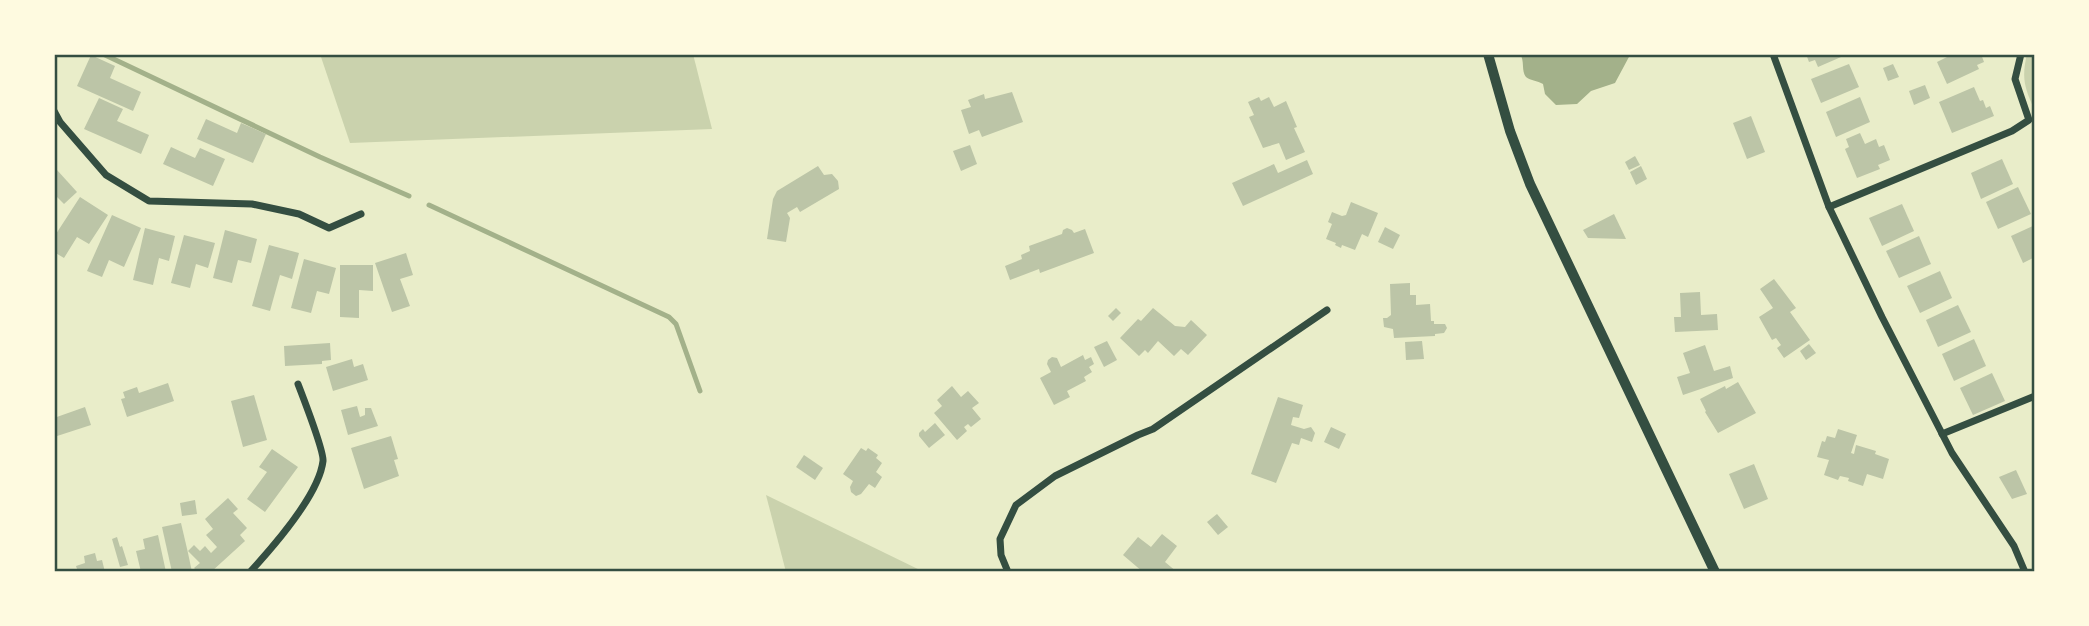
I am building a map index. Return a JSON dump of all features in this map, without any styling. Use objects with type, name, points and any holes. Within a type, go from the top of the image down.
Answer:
[{"type":"main road","points":[[1488,54],[1510,131],[1530,184],[1715,572]]},
{"type":"street","points":[[1773,54],[1829,207],[1882,317],[1952,453],[2014,546],[2025,572]]},
{"type":"street","points":[[1829,207],[2012,131],[2028,120],[2015,79],[2021,54]]},
{"type":"street","points":[[54,111],[60,122],[106,175],[149,201],[252,204],[299,214],[330,228],[361,214]]},
{"type":"street","points":[[1008,572],[1001,555],[1000,539],[1016,505],[1055,476],[1153,429],[1327,310]]},
{"type":"street","points":[[250,572],[276,544],[315,487],[324,459],[298,384]]},
{"type":"street","points":[[1942,434],[2035,396]]},
{"type":"shaded area","points":[[320,54],[693,54],[712,129],[350,143]]},
{"type":"shaded area","points":[[1520,54],[1630,55],[1615,83],[1591,91],[1577,104],[1556,105],[1545,94],[1543,84],[1526,77]]},
{"type":"shaded area","points":[[2027,54],[2035,54],[2035,111],[2025,84]]},
{"type":"shaded area","points":[[766,495],[924,572],[786,572]]},
{"type":"building","points":[[1806,54],[1848,54],[1818,67],[1815,60],[1809,62]]},
{"type":"building","points":[[1953,54],[1981,54],[1984,62],[1977,65],[1979,69],[1947,84],[1937,62]]},
{"type":"building","points":[[91,55],[115,66],[110,78],[141,92],[133,111],[77,86]]},
{"type":"building","points":[[1849,64],[1859,87],[1821,103],[1811,79]]},
{"type":"building","points":[[1893,64],[1899,77],[1888,81],[1883,68]]},
{"type":"building","points":[[1925,85],[1930,98],[1914,105],[1909,91]]},
{"type":"building","points":[[1974,87],[1980,101],[1983,100],[1986,108],[1990,106],[1994,116],[1952,133],[1939,102]]},
{"type":"building","points":[[1012,92],[1023,122],[982,137],[979,130],[969,134],[961,110],[971,107],[968,100],[984,94],[985,99]]},
{"type":"building","points":[[1259,97],[1261,101],[1269,97],[1274,107],[1286,101],[1305,152],[1286,160],[1279,143],[1263,148],[1249,117],[1254,115],[1248,102]]},
{"type":"building","points":[[1860,97],[1870,122],[1836,137],[1826,112]]},
{"type":"building","points":[[99,98],[123,109],[117,121],[149,135],[141,154],[84,129]]},
{"type":"building","points":[[1751,116],[1765,152],[1747,159],[1733,123]]},
{"type":"building","points":[[206,119],[237,133],[241,123],[266,134],[253,163],[197,139]]},
{"type":"building","points":[[1860,133],[1865,144],[1876,139],[1879,147],[1884,145],[1890,160],[1878,165],[1880,169],[1857,178],[1845,149],[1849,147],[1846,139]]},
{"type":"building","points":[[970,145],[977,164],[961,171],[953,151]]},
{"type":"building","points":[[171,147],[195,158],[200,148],[225,159],[213,186],[163,164]]},
{"type":"building","points":[[1635,156],[1640,165],[1629,170],[1625,162]]},
{"type":"building","points":[[2002,159],[2013,184],[1981,199],[1971,173]]},
{"type":"building","points":[[1307,160],[1313,174],[1243,206],[1232,183],[1274,164],[1278,173]]},
{"type":"building","points":[[818,166],[824,175],[832,174],[838,181],[839,189],[800,212],[797,207],[787,213],[790,218],[786,242],[767,239],[773,199],[777,191]]},
{"type":"building","points":[[1641,166],[1647,179],[1636,185],[1630,172]]},
{"type":"building","points":[[57,170],[77,192],[64,204],[54,194],[54,172]]},
{"type":"building","points":[[2018,187],[2031,214],[1998,229],[1986,202]]},
{"type":"building","points":[[80,197],[108,215],[89,244],[77,237],[64,258],[54,252],[54,237]]},
{"type":"building","points":[[1351,202],[1378,213],[1368,237],[1362,234],[1355,250],[1342,245],[1341,248],[1326,239],[1332,224],[1328,222],[1332,212],[1346,215]]},
{"type":"building","points":[[1902,204],[1914,231],[1882,246],[1869,218]]},
{"type":"building","points":[[1614,214],[1626,239],[1588,238],[1583,230]]},
{"type":"building","points":[[112,215],[141,228],[124,267],[109,260],[102,277],[87,271]]},
{"type":"building","points":[[2035,225],[2035,257],[2023,263],[2011,236]]},
{"type":"building","points":[[1385,227],[1400,235],[1393,249],[1378,242]]},
{"type":"building","points":[[145,228],[175,236],[169,261],[159,258],[153,285],[133,280]]},
{"type":"building","points":[[1067,228],[1074,233],[1085,229],[1094,253],[1040,273],[1039,269],[1010,280],[1005,266],[1022,259],[1021,255],[1030,251],[1029,246],[1062,234]]},
{"type":"building","points":[[225,230],[257,239],[251,263],[238,260],[232,283],[213,278]]},
{"type":"building","points":[[184,235],[215,243],[208,268],[196,264],[190,288],[171,283]]},
{"type":"building","points":[[1919,236],[1931,264],[1899,278],[1886,251]]},
{"type":"building","points":[[269,245],[299,253],[292,279],[280,275],[270,311],[252,306]]},
{"type":"building","points":[[406,253],[413,275],[400,279],[410,306],[392,312],[375,263]]},
{"type":"building","points":[[304,259],[336,268],[329,294],[317,291],[311,313],[291,308]]},
{"type":"building","points":[[340,265],[373,265],[373,291],[359,290],[359,318],[340,317]]},
{"type":"building","points":[[1940,271],[1952,298],[1920,313],[1907,286]]},
{"type":"building","points":[[1774,279],[1796,308],[1790,312],[1810,340],[1784,358],[1777,348],[1781,345],[1776,338],[1772,340],[1759,317],[1773,308],[1760,289]]},
{"type":"building","points":[[1410,283],[1410,295],[1416,295],[1416,305],[1430,304],[1431,321],[1434,321],[1434,324],[1445,324],[1447,328],[1444,333],[1394,338],[1393,329],[1384,327],[1383,318],[1391,315],[1390,284]]},
{"type":"building","points":[[1700,292],[1701,315],[1717,314],[1718,330],[1675,332],[1674,317],[1681,317],[1680,293]]},
{"type":"building","points":[[1958,305],[1971,332],[1938,347],[1926,320]]},
{"type":"building","points":[[1116,308],[1121,313],[1113,321],[1108,316]]},
{"type":"building","points":[[1153,308],[1175,326],[1185,327],[1191,320],[1207,335],[1188,355],[1181,349],[1174,356],[1158,341],[1148,353],[1145,350],[1139,356],[1120,338]]},
{"type":"building","points":[[1974,339],[1986,366],[1954,381],[1942,354]]},
{"type":"building","points":[[1107,341],[1117,360],[1104,367],[1094,347]]},
{"type":"building","points":[[1422,341],[1424,359],[1406,360],[1405,342]]},
{"type":"building","points":[[330,343],[331,360],[322,361],[322,364],[285,366],[284,346]]},
{"type":"building","points":[[1809,344],[1816,353],[1806,360],[1800,351]]},
{"type":"building","points":[[1705,345],[1714,371],[1730,366],[1733,378],[1683,395],[1677,377],[1690,373],[1683,353]]},
{"type":"building","points":[[1083,355],[1085,360],[1091,357],[1094,364],[1089,367],[1092,372],[1084,377],[1086,381],[1067,391],[1070,397],[1054,405],[1040,378],[1051,372],[1048,360],[1057,358],[1061,367]]},
{"type":"building","points":[[352,359],[354,367],[363,364],[368,380],[333,391],[326,367]]},
{"type":"building","points":[[1992,373],[2005,401],[1973,415],[1960,388]]},
{"type":"building","points":[[1738,382],[1756,413],[1718,433],[1700,399]]},
{"type":"building","points":[[168,383],[174,401],[127,417],[121,399],[125,398],[123,392],[137,387],[139,393]]},
{"type":"building","points":[[952,386],[961,397],[968,391],[979,403],[972,408],[981,419],[971,427],[968,424],[964,427],[967,431],[957,440],[934,413],[942,406],[937,400]]},
{"type":"building","points":[[254,395],[267,440],[243,447],[231,401]]},
{"type":"building","points":[[1278,397],[1303,405],[1299,418],[1293,417],[1291,425],[1304,429],[1311,427],[1315,433],[1312,442],[1301,438],[1299,445],[1292,443],[1276,483],[1251,474]]},
{"type":"building","points":[[357,406],[360,417],[365,415],[365,408],[371,408],[378,426],[348,435],[341,410]]},
{"type":"building","points":[[85,407],[91,425],[54,437],[54,418]]},
{"type":"building","points":[[935,423],[945,435],[929,448],[919,433],[923,429],[925,432]]},
{"type":"building","points":[[1331,427],[1346,434],[1339,449],[1324,442]]},
{"type":"building","points":[[1838,429],[1857,435],[1851,453],[1854,454],[1856,445],[1876,451],[1875,454],[1889,459],[1883,479],[1867,474],[1863,486],[1848,481],[1849,478],[1840,476],[1838,480],[1824,475],[1829,460],[1817,457],[1822,441],[1825,442],[1827,436],[1835,438]]},
{"type":"building","points":[[391,436],[398,459],[394,460],[399,476],[364,489],[351,448]]},
{"type":"building","points":[[861,448],[866,451],[868,448],[878,455],[876,458],[882,463],[876,472],[882,477],[875,488],[869,484],[856,496],[850,487],[853,481],[843,474]]},
{"type":"building","points":[[272,449],[298,467],[265,512],[247,499],[267,472],[259,467]]},
{"type":"building","points":[[804,455],[823,468],[815,480],[796,467]]},
{"type":"building","points":[[1754,464],[1768,499],[1744,509],[1729,474]]},
{"type":"building","points":[[2016,470],[2027,494],[2012,499],[1999,477]]},
{"type":"building","points":[[228,498],[238,509],[233,513],[247,528],[240,535],[245,541],[211,572],[198,572],[194,568],[200,563],[188,551],[194,545],[200,551],[205,546],[211,553],[217,547],[206,535],[213,529],[205,519]]},
{"type":"building","points":[[195,500],[197,514],[182,516],[180,503]]},
{"type":"building","points":[[1217,514],[1228,527],[1218,535],[1207,522]]},
{"type":"building","points":[[181,523],[192,572],[172,572],[162,527]]},
{"type":"building","points":[[1162,534],[1177,546],[1165,562],[1177,572],[1143,572],[1123,555],[1138,537],[1151,547]]},
{"type":"building","points":[[158,535],[166,572],[141,572],[136,551],[145,549],[143,539]]},
{"type":"building","points":[[117,537],[128,565],[120,567],[112,539]]},
{"type":"building","points":[[95,553],[97,561],[102,560],[105,572],[78,572],[76,566],[85,563],[84,556]]},
{"type":"waterway","points":[[103,54],[409,196]]},
{"type":"waterway","points":[[429,205],[669,317],[676,324],[700,391]]}]
